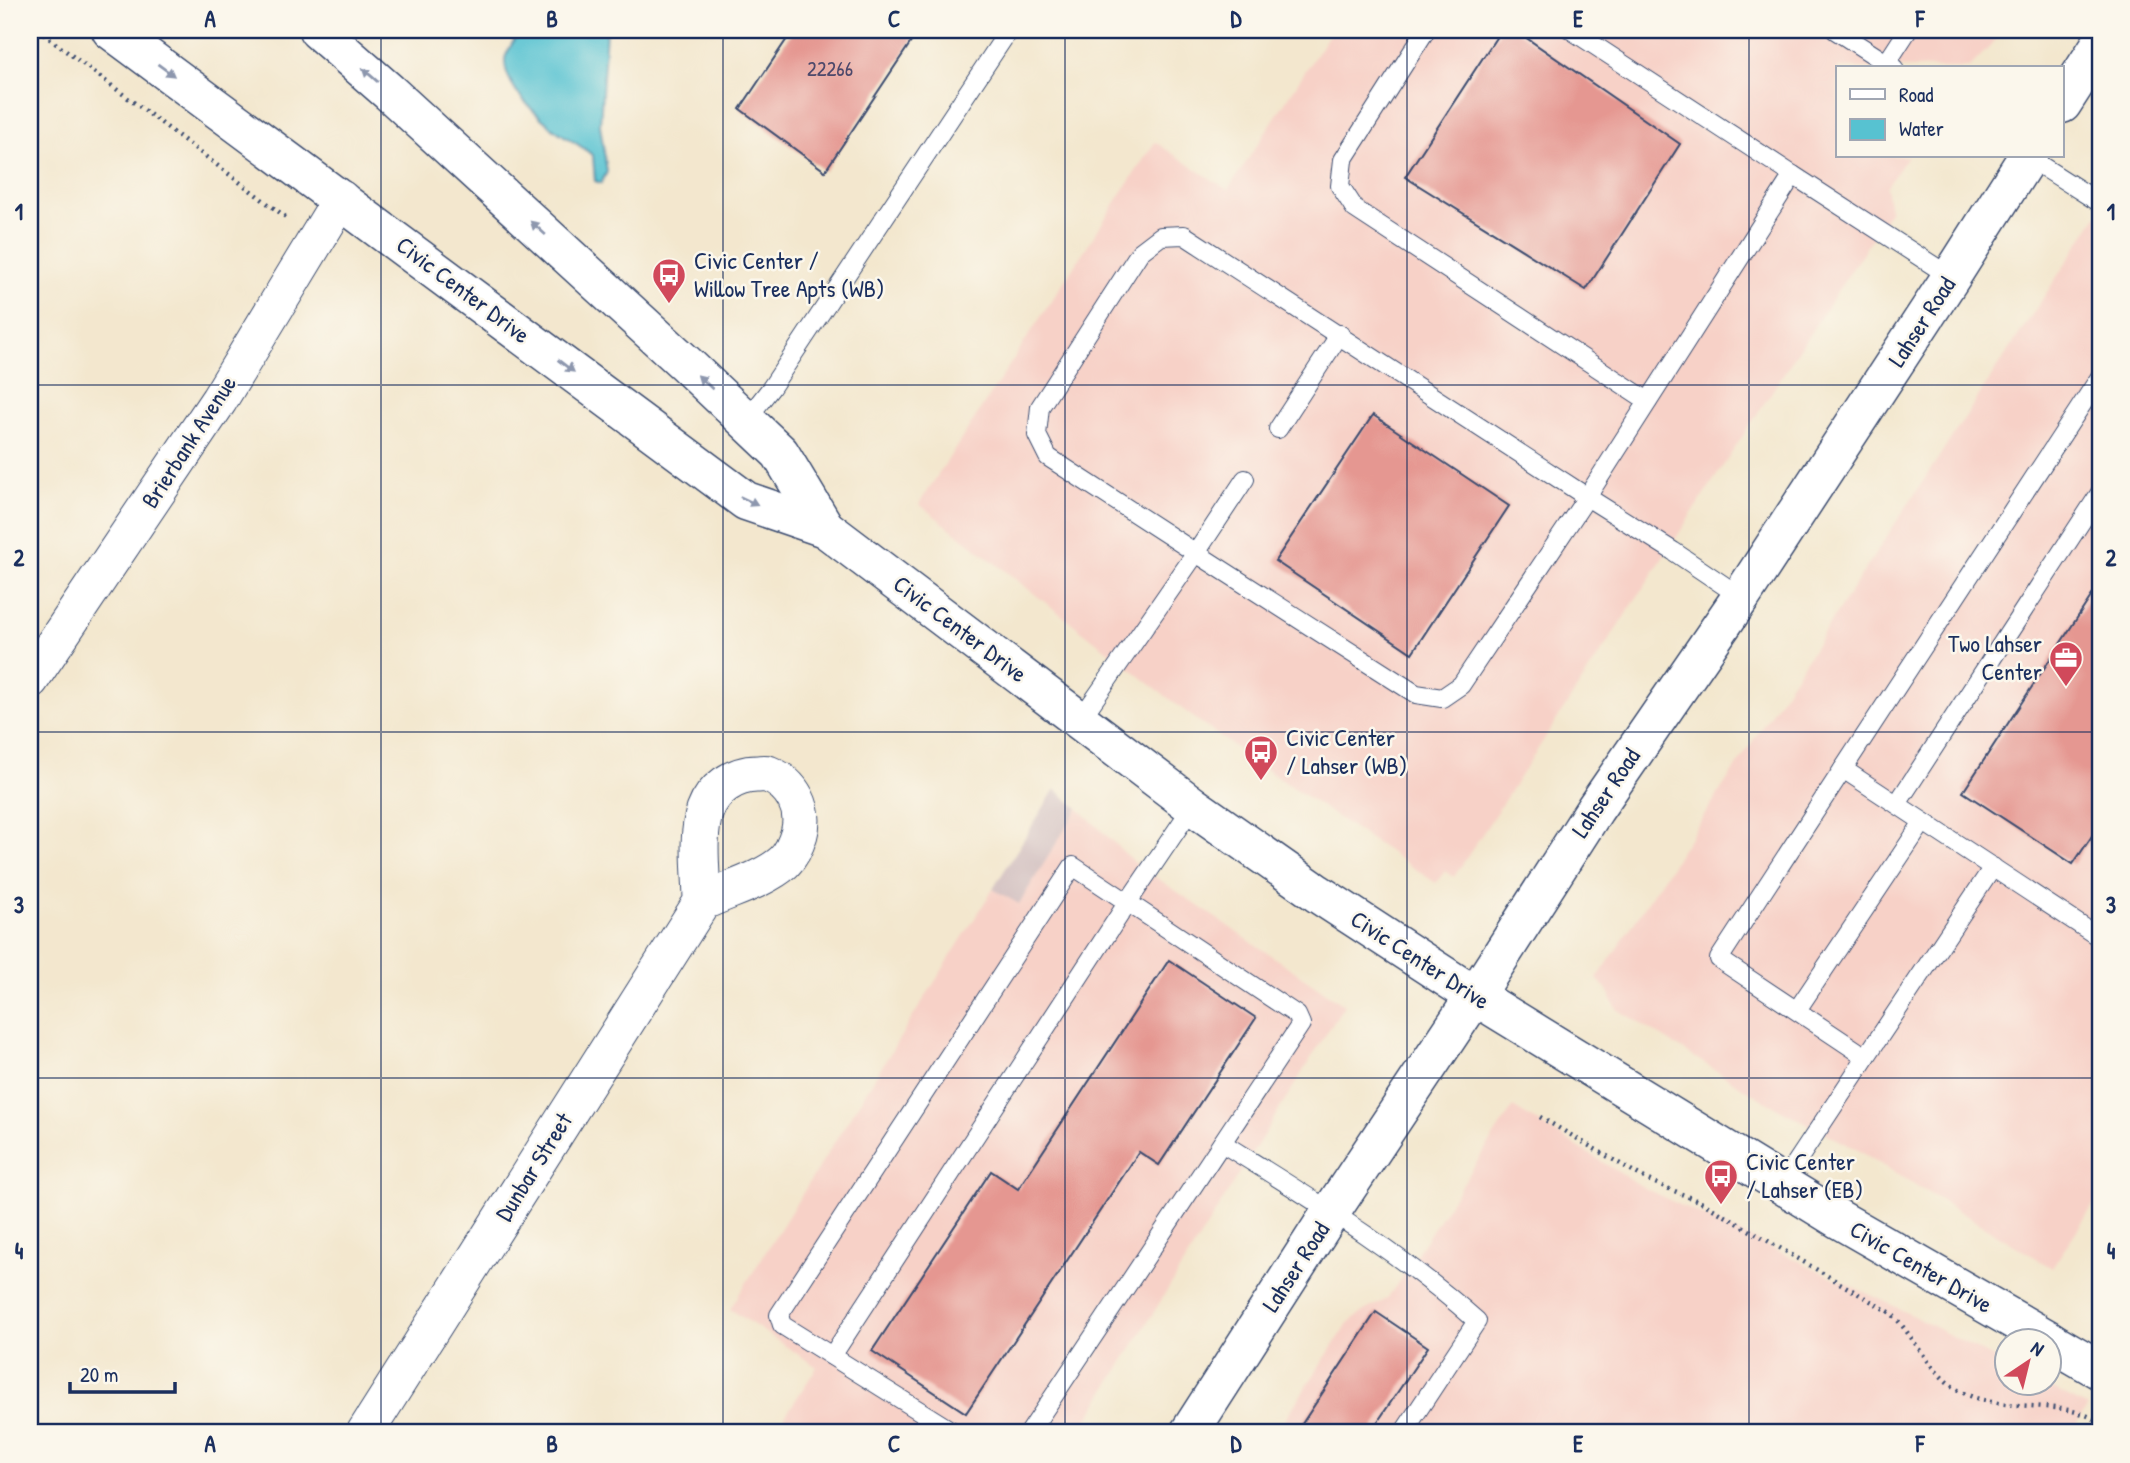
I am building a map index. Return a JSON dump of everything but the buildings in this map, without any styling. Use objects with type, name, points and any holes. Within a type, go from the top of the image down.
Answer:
[{"type":"street","name":"Civic Center Drive","points":[[111,30],[746,501],[825,528],[1193,806],[1317,893],[1475,996],[1782,1185],[2023,1326]]},
{"type":"street","name":"Civic Center Drive","points":[[318,30],[389,92],[780,453],[825,528]]},
{"type":"street","points":[[2064,101],[2100,46]]},
{"type":"street","name":"Lahser Road","points":[[1189,1433],[1595,809],[1741,597],[2026,158]]},
{"type":"street","name":"Brierbank Avenue","points":[[30,680],[219,400],[341,200]]},
{"type":"street","name":"Dunbar Street","points":[[365,1433],[702,902]]},
{"type":"street","name":"Civic Center Drive","points":[[2064,1350],[2100,1370]]},
{"type":"lane","points":[[746,420],[771,388],[1009,30]]},
{"type":"lane","points":[[1426,30],[1343,160],[1340,186],[1355,209],[1648,401]]},
{"type":"lane","points":[[1571,30],[1951,277]]},
{"type":"lane","points":[[1835,30],[1890,66],[1909,30]]},
{"type":"lane","points":[[2030,158],[2100,203]]},
{"type":"lane","points":[[1741,597],[1673,551],[1587,497],[1184,235],[1161,236],[1140,253],[1040,407],[1037,435],[1048,457],[1416,694],[1441,698],[1461,685],[1587,497],[1793,175]]},
{"type":"lane","points":[[1278,429],[1339,334]]},
{"type":"lane","points":[[1866,1057],[1718,959],[2100,377]]},
{"type":"lane","points":[[1080,720],[1245,479]]},
{"type":"lane","points":[[1897,804],[2100,493]]},
{"type":"lane","points":[[1843,769],[2099,935]]},
{"type":"lane","points":[[832,1356],[1193,806]]},
{"type":"lane","points":[[1797,1010],[1923,821]]},
{"type":"lane","points":[[955,1433],[782,1325],[779,1315],[1073,866],[1297,1015],[1301,1024],[1029,1433]]},
{"type":"lane","points":[[1782,1185],[1993,867]]},
{"type":"lane","points":[[1222,1143],[1331,1212],[1439,1287],[1477,1321],[1403,1433]]},
{"type":"path","points":[[38,30],[291,221]]},
{"type":"path","points":[[1540,1117],[1648,1180],[1703,1203],[1891,1313],[1941,1376],[1966,1395],[1997,1404],[2039,1406],[2088,1414],[2100,1422]]},
{"type":"shaded area","points":[[1332,30],[2006,30],[1971,66],[1836,66],[1836,158],[1907,158],[1886,187],[1890,211],[1454,877],[1445,871],[1436,883],[1268,771],[1190,715],[919,504],[1155,142],[1228,190]]},
{"type":"shaded area","points":[[2100,211],[2100,1195],[2052,1268],[1858,1150],[1768,1103],[1617,1009],[1606,988],[1597,979]]},
{"type":"shaded area","points":[[1055,789],[1078,808],[1019,904],[993,889]]},
{"type":"shaded area","points":[[1078,808],[1135,863],[1344,1005],[1079,1433],[774,1433],[817,1367],[730,1309],[993,889],[1019,903]]},
{"type":"shaded area","points":[[1513,1107],[1646,1189],[1894,1306],[1994,1358],[1994,1396],[2064,1395],[2088,1407],[2070,1433],[1276,1433],[1348,1323],[1387,1299]]},
{"type":"water","points":[[519,30],[606,30],[600,125],[607,172],[601,183],[595,181],[593,156],[537,114],[514,88],[505,59]]},
{"type":"place","name":"Civic Center / Willow Tree Apts (WB)","points":[[669,305]]},
{"type":"place","name":"Two Lahser Center","points":[[2066,688]]},
{"type":"place","name":"Civic Center / Lahser (WB)","points":[[1261,782]]},
{"type":"place","name":"Civic Center / Lahser (EB)","points":[[1721,1206]]}]
